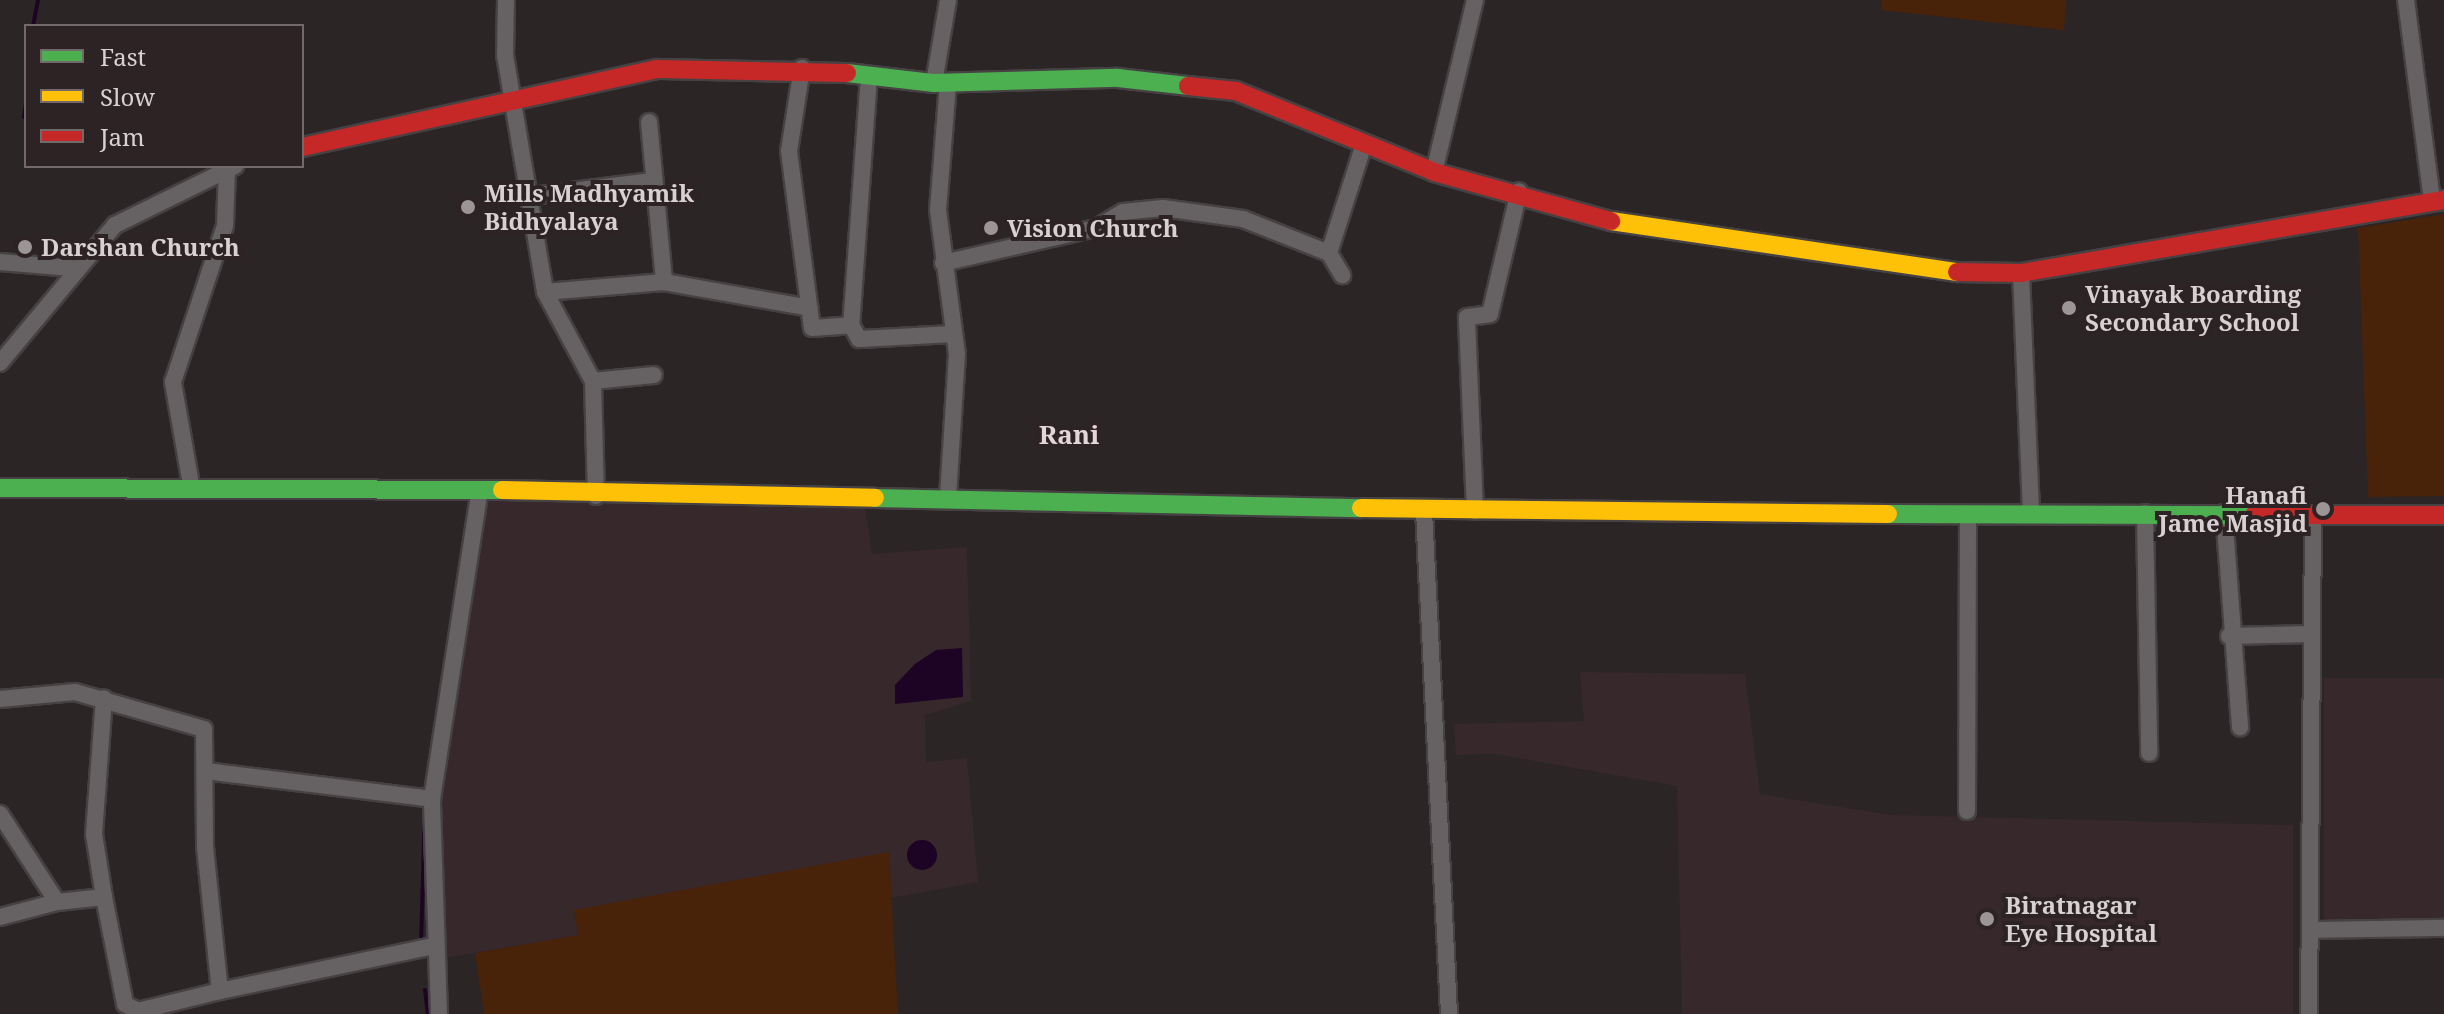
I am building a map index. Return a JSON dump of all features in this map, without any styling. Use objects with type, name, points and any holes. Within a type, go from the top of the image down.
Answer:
[{"type":"main road","points":[[304,147],[515,97],[657,69],[802,68],[941,83],[1176,82],[1236,91],[1434,172],[1519,191],[1599,219],[1918,271],[2021,273],[2438,201]]},
{"type":"main road","points":[[0,488],[480,490],[596,496],[948,499],[1424,511],[2444,515]]},
{"type":"street","points":[[506,0],[505,55],[532,196],[545,292],[593,381],[596,496]]},
{"type":"street","points":[[948,0],[941,83],[938,210],[954,334],[948,499]]},
{"type":"street","points":[[1434,172],[1475,0]]},
{"type":"street","points":[[2406,0],[2438,201]]},
{"type":"street","points":[[802,68],[789,151],[812,328],[851,325]]},
{"type":"street","points":[[869,76],[851,325],[859,339],[954,334]]},
{"type":"street","points":[[649,122],[652,181],[664,282]]},
{"type":"street","points":[[1329,253],[1364,144]]},
{"type":"street","points":[[0,363],[72,268],[115,225],[230,168]]},
{"type":"street","points":[[192,490],[173,382],[225,226],[232,168]]},
{"type":"street","points":[[532,196],[652,181]]},
{"type":"street","points":[[1475,511],[1467,317],[1490,314],[1519,191]]},
{"type":"street","points":[[943,263],[1096,228],[1145,209],[1243,219],[1329,253],[1342,275]]},
{"type":"street","points":[[0,262],[72,268]]},
{"type":"street","points":[[2021,273],[2031,513]]},
{"type":"street","points":[[545,292],[664,282],[810,308]]},
{"type":"street","points":[[593,381],[654,375]]},
{"type":"street","points":[[439,1014],[433,946],[432,799],[480,490]]},
{"type":"street","points":[[1424,511],[1449,1014]]},
{"type":"street","points":[[2145,513],[2149,753]]},
{"type":"street","points":[[2224,513],[2229,636],[2240,727]]},
{"type":"street","points":[[1967,811],[1968,514]]},
{"type":"street","points":[[2309,1014],[2313,514]]},
{"type":"street","points":[[2229,636],[2312,634]]},
{"type":"street","points":[[0,699],[44,692],[104,698],[204,729],[220,991]]},
{"type":"street","points":[[104,698],[94,834],[125,1004],[138,1011],[433,946]]},
{"type":"street","points":[[205,771],[432,799]]},
{"type":"street","points":[[0,814],[57,902]]},
{"type":"street","points":[[0,917],[57,902],[104,897]]},
{"type":"street","points":[[2310,930],[2444,928]]},
{"type":"shaded area","points":[[1882,0],[2066,0],[2064,30],[1881,10]]},
{"type":"shaded area","points":[[2444,214],[2444,496],[2368,497],[2358,228]]},
{"type":"shaded area","points":[[480,490],[864,501],[872,554],[967,547],[971,701],[925,715],[926,762],[967,758],[978,882],[890,898],[889,853],[574,911],[578,935],[434,960],[432,799]]},
{"type":"shaded area","points":[[962,648],[963,697],[895,704],[895,685],[915,664],[936,650]]},
{"type":"shaded area","name":"Biratnagar Eye Hospital","points":[[1580,672],[1745,674],[1760,794],[1891,815],[2293,825],[2293,1014],[1682,1014],[1677,786],[1495,754],[1456,755],[1454,724],[1584,721]]},
{"type":"shaded area","points":[[2324,678],[2444,678],[2444,920],[2324,920]]},
{"type":"shaded area","points":[[922,840],[928,841],[936,849],[936,861],[928,869],[922,870],[916,869],[908,861],[907,855],[908,849],[916,841]]},
{"type":"shaded area","points":[[889,852],[898,1014],[484,1014],[475,953],[578,935],[574,910]]},
{"type":"waterway","points":[[33,24],[38,0]]},
{"type":"waterway","points":[[421,944],[425,813]]},
{"type":"waterway","points":[[425,990],[428,1014]]},
{"type":"traffic: fast","points":[[847,73],[934,83],[1118,78],[1188,86]]},
{"type":"traffic: fast","points":[[0,488],[502,490]]},
{"type":"traffic: fast","points":[[875,498],[1361,508]]},
{"type":"traffic: fast","points":[[1888,514],[2254,515]]},
{"type":"traffic: slow","points":[[1611,221],[1957,272]]},
{"type":"traffic: slow","points":[[502,490],[875,498]]},
{"type":"traffic: slow","points":[[1361,508],[1888,514]]},
{"type":"traffic: jam","points":[[304,147],[657,69],[847,73]]},
{"type":"traffic: jam","points":[[1188,86],[1236,91],[1434,172],[1611,221]]},
{"type":"traffic: jam","points":[[1957,272],[2021,273],[2444,200]]},
{"type":"traffic: jam","points":[[2254,515],[2444,515]]},
{"type":"place","name":"Mills Madhyamik Bidhyalaya","points":[[468,207]]},
{"type":"place","name":"Vision Church","points":[[991,228]]},
{"type":"place","name":"Darshan Church","points":[[25,247]]},
{"type":"place","name":"Vinayak Boarding Secondary School","points":[[2069,308]]},
{"type":"place","name":"Hanafi Jame Masjid","points":[[2323,509]]},
{"type":"place","name":"Biratnagar Eye Hospital","points":[[1987,919]]},
{"type":"district","name":"Rani","points":[[1069,435]]}]
